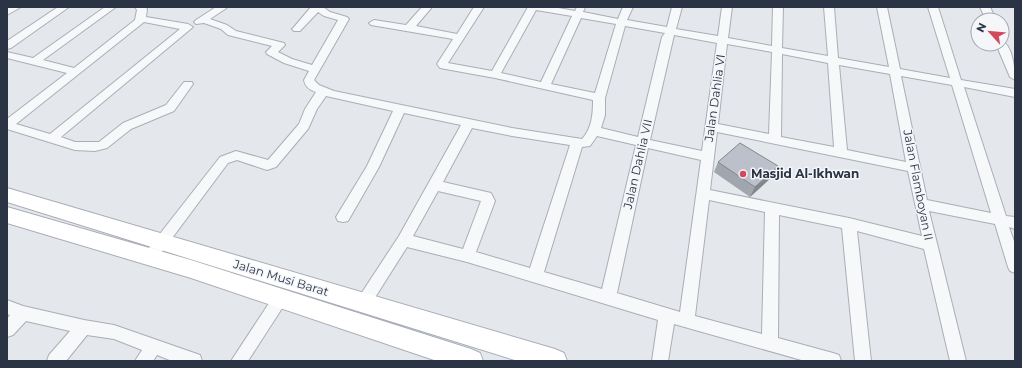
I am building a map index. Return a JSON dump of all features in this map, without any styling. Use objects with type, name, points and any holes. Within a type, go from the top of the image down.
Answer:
[{"type":"street","points":[[7,12],[16,7]]},
{"type":"street","points":[[7,46],[64,7]]},
{"type":"street","points":[[34,62],[111,7]]},
{"type":"street","points":[[140,7],[142,9],[142,19]]},
{"type":"street","points":[[53,138],[188,27],[203,20],[222,7]]},
{"type":"street","points":[[410,28],[427,7]]},
{"type":"street","points":[[479,7],[442,64],[444,66],[495,75],[599,98]]},
{"type":"street","points":[[495,75],[534,7]]},
{"type":"street","points":[[537,7],[580,10],[671,31],[1015,93]]},
{"type":"street","points":[[297,29],[316,8],[327,14],[344,19],[309,80],[310,84],[322,91],[469,122],[577,143],[586,143],[594,130],[599,115],[599,98],[628,7]]},
{"type":"street","name":"Jalan Dahlia VII","points":[[608,298],[667,37],[671,31],[677,7]]},
{"type":"street","name":"Jalan Dahlia VI","points":[[687,321],[727,7]]},
{"type":"street","points":[[775,139],[778,7]]},
{"type":"street","points":[[829,7],[842,153]]},
{"type":"street","name":"Jalan Flamboyan II","points":[[882,7],[921,204],[958,361]]},
{"type":"street","points":[[933,7],[1015,267]]},
{"type":"street","points":[[545,86],[572,23],[580,10]]},
{"type":"street","points":[[7,125],[142,19],[188,27]]},
{"type":"street","points":[[203,20],[224,27],[232,33],[280,45],[271,52],[288,61],[315,70]]},
{"type":"street","points":[[374,23],[459,37]]},
{"type":"street","points":[[7,55],[74,71]]},
{"type":"street","points":[[1010,56],[1015,77]]},
{"type":"street","points":[[7,125],[76,146],[95,147],[103,145],[127,126],[170,108],[188,84]]},
{"type":"street","points":[[155,249],[224,160],[236,155],[267,165],[272,164],[278,159],[304,126],[311,109],[322,91]]},
{"type":"street","points":[[342,217],[373,167],[400,108]]},
{"type":"street","points":[[364,302],[404,240],[469,122]]},
{"type":"street","points":[[712,126],[915,168]]},
{"type":"street","points":[[594,130],[643,143],[707,157]]},
{"type":"street","points":[[535,276],[577,143]]},
{"type":"street","points":[[434,184],[486,197],[488,201],[467,256]]},
{"type":"street","points":[[703,194],[849,224],[930,244]]},
{"type":"street","name":"Jalan Musi Barat","points":[[7,195],[155,249],[286,290],[471,361]]},
{"type":"street","points":[[921,204],[1015,223]]},
{"type":"street","points":[[770,344],[772,209]]},
{"type":"street","name":"Jalan Musi Barat","points":[[7,215],[155,249]]},
{"type":"street","points":[[849,224],[863,361]]},
{"type":"street","points":[[404,240],[467,256],[687,321],[833,361]]},
{"type":"street","points":[[239,361],[286,290]]},
{"type":"street","name":"Jalan Musi Barat","points":[[286,290],[364,302],[555,361]]},
{"type":"street","points":[[7,307],[24,313],[84,327],[114,332],[194,361]]},
{"type":"street","points":[[7,330],[24,313]]},
{"type":"street","points":[[660,361],[667,315]]},
{"type":"street","points":[[55,361],[84,327]]},
{"type":"street","points":[[143,361],[154,346]]},
{"type":"building","points":[[740,143],[778,166],[755,187],[718,162]]},
{"type":"place","name":"Masjid Al-Ikhwan","points":[[743,174]]}]
